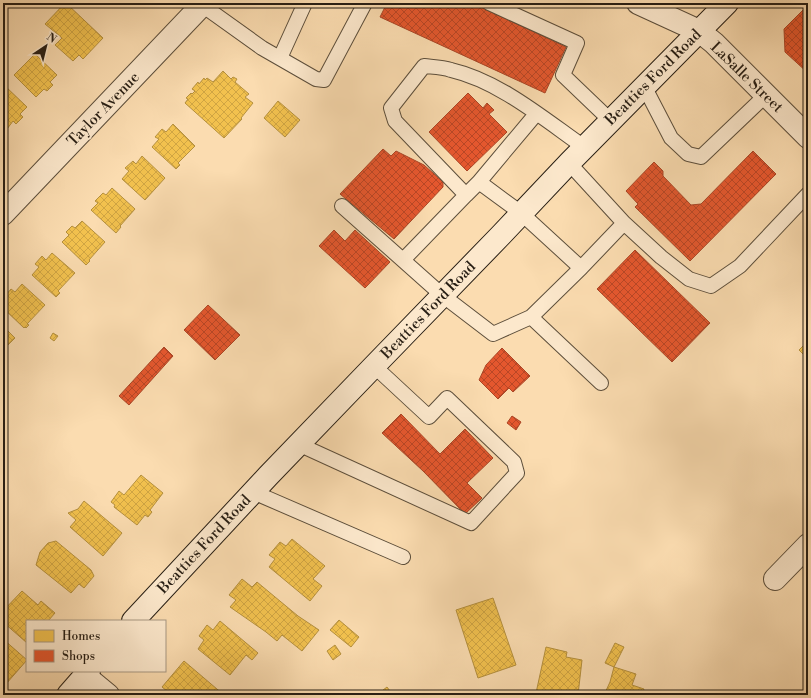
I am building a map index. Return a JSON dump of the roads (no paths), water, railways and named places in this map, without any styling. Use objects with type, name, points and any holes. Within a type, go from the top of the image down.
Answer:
[{"type":"main road","name":"LaSalle Street","points":[[638,3],[699,31],[714,43],[808,137]]},
{"type":"main road","name":"Beatties Ford Road","points":[[134,620],[298,444],[584,147],[727,3]]},
{"type":"main road","name":"Taylor Avenue","points":[[3,214],[203,4]]},
{"type":"main road","points":[[775,579],[808,545]]},
{"type":"main road","points":[[68,695],[87,674],[108,695]]},
{"type":"lane","points":[[280,58],[305,3]]},
{"type":"lane","points":[[203,4],[262,48],[316,79],[324,80],[365,3]]},
{"type":"lane","points":[[489,3],[577,43],[563,75],[611,121]]},
{"type":"lane","points":[[466,195],[395,121],[391,108],[424,66],[451,69],[475,78],[509,94],[584,147]]},
{"type":"lane","points":[[644,86],[671,138],[688,154],[701,157],[766,95]]},
{"type":"lane","points":[[403,260],[479,182],[536,114]]},
{"type":"lane","points":[[569,163],[624,223],[661,257],[689,279],[711,286],[740,266],[808,194]]},
{"type":"lane","points":[[479,182],[521,213],[581,268]]},
{"type":"lane","points":[[342,206],[442,295],[493,334],[531,317],[624,223]]},
{"type":"lane","points":[[531,317],[601,383]]},
{"type":"lane","points":[[298,444],[471,523],[517,473],[514,462],[447,398],[429,417],[374,366]]},
{"type":"lane","points":[[253,492],[403,557]]}]
